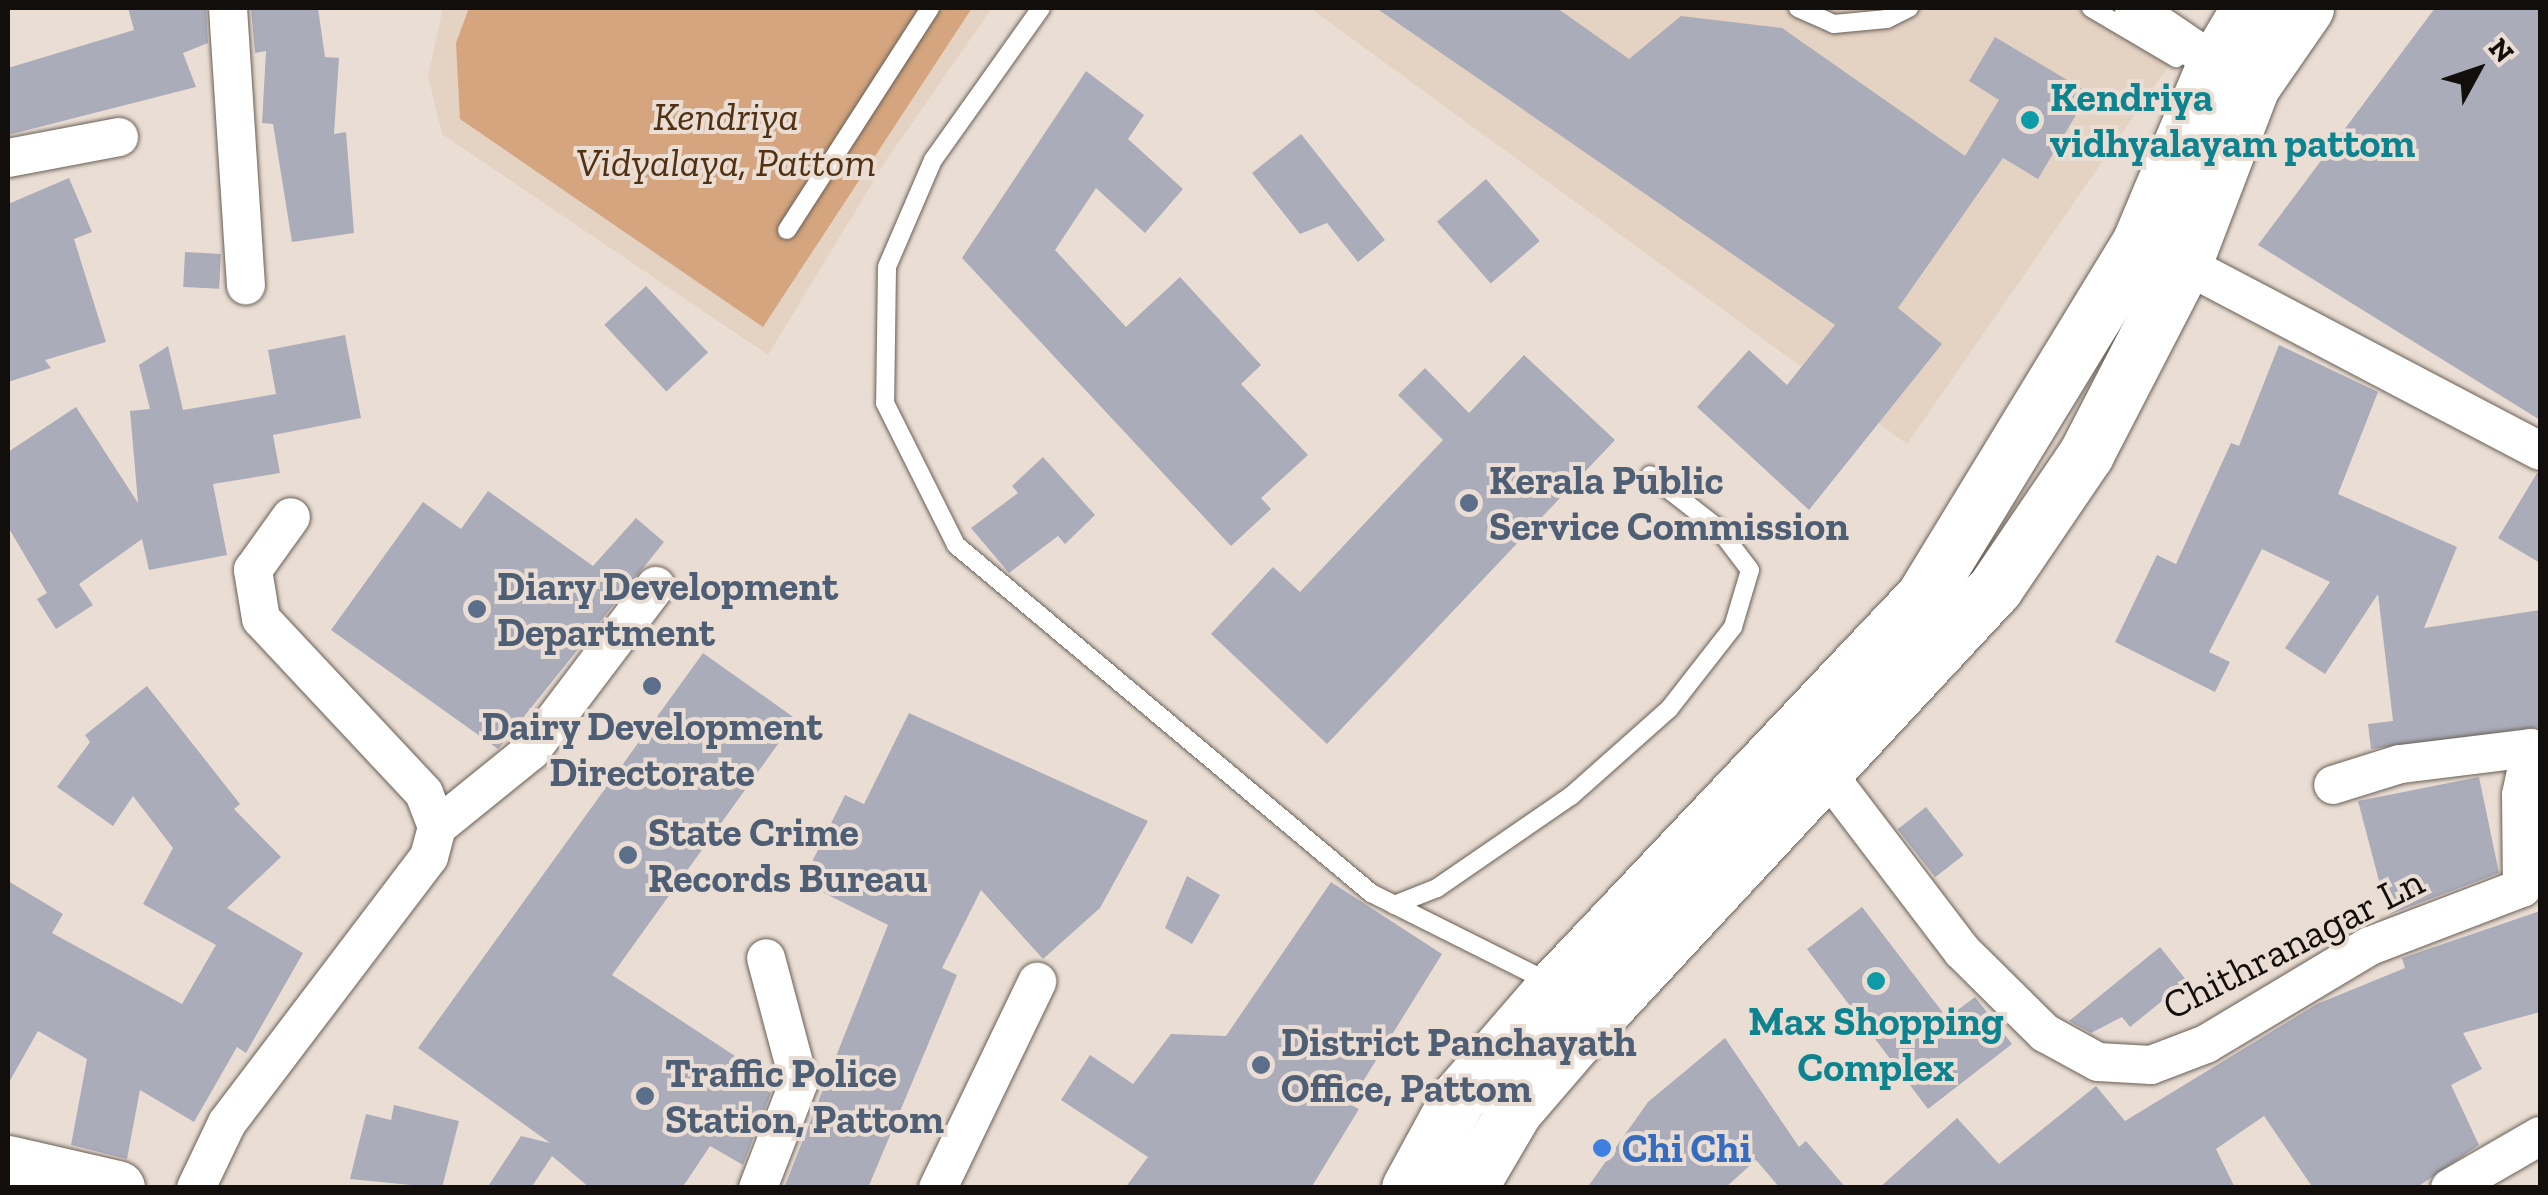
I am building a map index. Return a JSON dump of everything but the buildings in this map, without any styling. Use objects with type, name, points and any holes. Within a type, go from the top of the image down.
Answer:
[{"type":"main road","points":[[1469,1188],[1515,1110],[1576,1038],[1828,775],[1996,588],[2086,454],[2184,264],[2225,78],[2249,8]]},
{"type":"main road","points":[[1408,1188],[1458,1098],[1556,985],[1923,598],[2140,242],[2225,78],[2306,8]]},
{"type":"main road","points":[[8,1163],[118,1188]]},
{"type":"street","points":[[228,8],[246,286]]},
{"type":"street","points":[[2134,8],[2225,78]]},
{"type":"street","points":[[8,158],[119,137]]},
{"type":"street","points":[[2184,264],[2540,451]]},
{"type":"street","points":[[291,517],[253,570],[261,619],[424,793],[437,827]]},
{"type":"street","points":[[196,1188],[238,1107],[429,857],[437,827],[530,751],[656,586]]},
{"type":"street","name":"Chithranagar Ln","points":[[1828,775],[1962,950],[2045,1033],[2098,1062],[2151,1064],[2206,1044],[2370,946],[2531,888],[2521,795],[2536,746],[2400,764],[2333,785]]},
{"type":"street","points":[[758,1188],[799,1082],[766,958]]},
{"type":"street","points":[[938,1188],[1036,982]]},
{"type":"street","points":[[2450,1188],[2540,1136]]},
{"type":"lane","points":[[786,230],[930,8]]},
{"type":"lane","points":[[1040,8],[933,160],[887,267],[885,403],[956,545],[1394,904],[1556,985]]},
{"type":"lane","points":[[1798,8],[1834,24],[1887,19],[1909,8]]},
{"type":"lane","points":[[2091,8],[2225,78]]},
{"type":"lane","points":[[1394,904],[1436,888],[1571,796],[1669,709],[1733,628],[1750,570],[1718,528],[1650,475]]},
{"type":"shaded area","name":"Kendriya Vidyalaya, Pattom","points":[[443,8],[992,8],[887,159],[768,355],[442,134],[428,76]]},
{"type":"shaded area","points":[[1310,8],[2155,8],[2192,32],[1907,444]]},
{"type":"green space","name":"Kendriya Vidyalaya, Pattom","points":[[469,8],[972,8],[763,327],[460,119],[456,43]]},
{"type":"place","name":"Kendriya vidhyalayam pattom","points":[[2030,120]]},
{"type":"place","name":"Kerala Public Service Commission","points":[[1469,503]]},
{"type":"place","name":"Diary Development Department","points":[[477,609]]},
{"type":"place","name":"Dairy Development Directorate","points":[[652,686]]},
{"type":"place","name":"State Crime Records Bureau","points":[[628,855]]},
{"type":"place","name":"Max Shopping Complex","points":[[1876,981]]},
{"type":"place","name":"District Panchayath Office, Pattom","points":[[1261,1065]]},
{"type":"place","name":"Traffic Police Station, Pattom","points":[[645,1096]]},
{"type":"place","name":"Chi Chi","points":[[1602,1148]]}]
